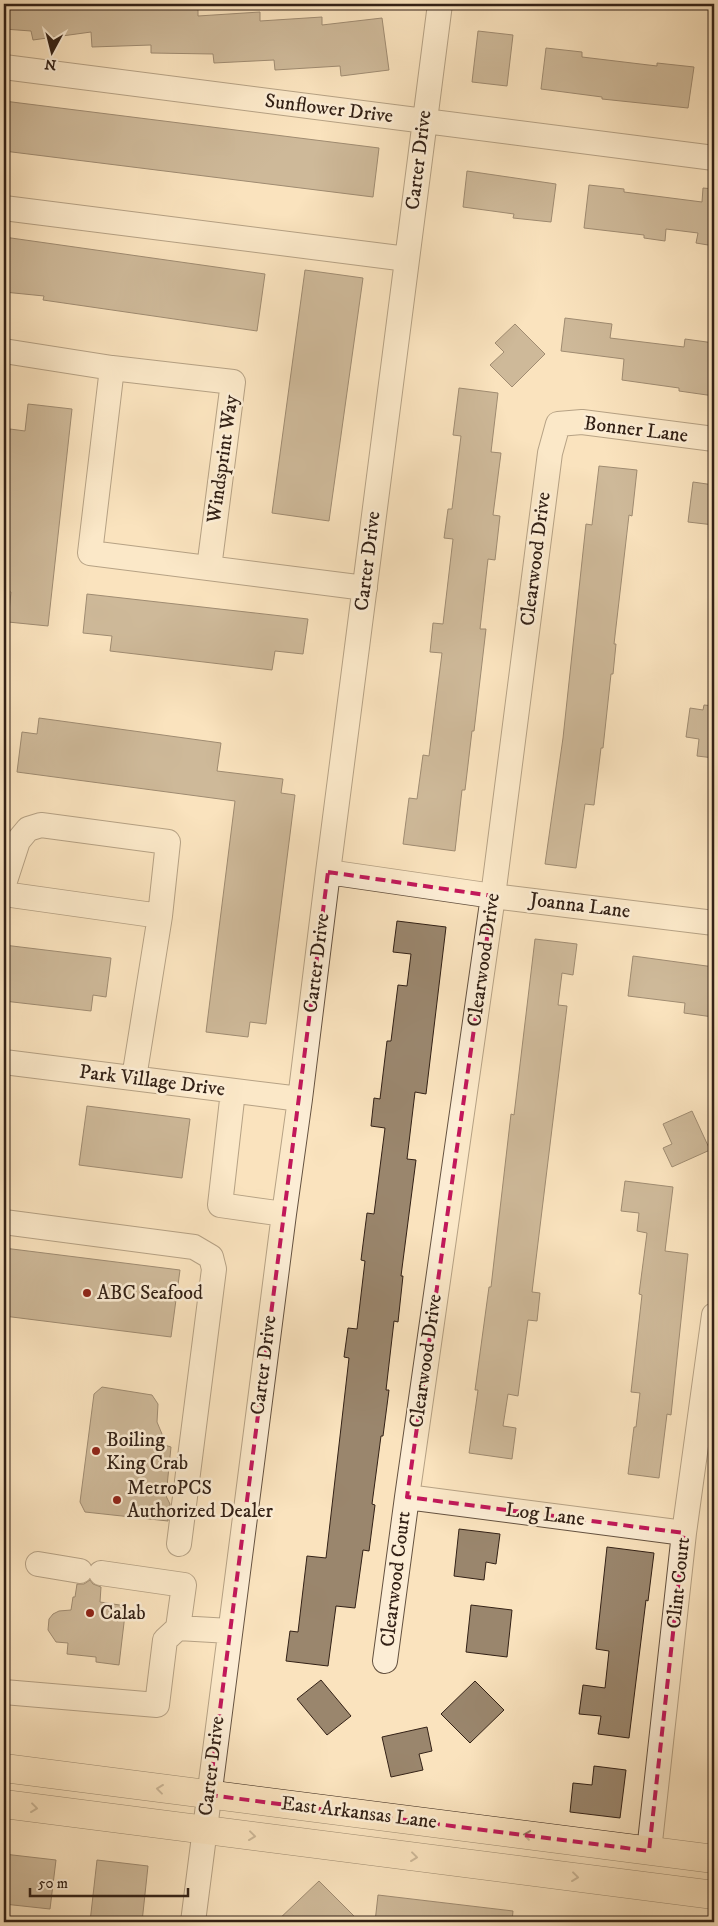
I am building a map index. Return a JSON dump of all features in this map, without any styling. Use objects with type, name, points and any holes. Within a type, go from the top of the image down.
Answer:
[{"type":"main road","name":"East Arkansas Lane","points":[[4,1768],[714,1859]]},
{"type":"main road","name":"East Arkansas Lane","points":[[4,1804],[714,1895]]},
{"type":"street","points":[[435,4],[440,4]]},
{"type":"street","name":"Carter Drive","points":[[193,1922],[440,4]]},
{"type":"street","name":"Sunflower Drive","points":[[4,67],[714,158]]},
{"type":"street","points":[[4,208],[407,259]]},
{"type":"street","name":"Windsprint Way","points":[[4,350],[112,368],[233,382],[209,568]]},
{"type":"street","points":[[112,368],[90,553],[365,588]]},
{"type":"street","name":"Bonner Lane","points":[[558,424],[582,422],[714,439]]},
{"type":"street","name":"Clearwood Drive","points":[[407,1497],[494,896],[550,454],[558,424]]},
{"type":"street","points":[[4,884],[18,841],[28,829],[41,824],[168,842],[160,916],[134,1078]]},
{"type":"street","name":"Joanna Lane","points":[[328,872],[494,896],[714,923]]},
{"type":"street","points":[[4,894],[160,916]]},
{"type":"street","name":"Park Village Drive","points":[[4,1062],[300,1100]]},
{"type":"street","points":[[233,1091],[220,1206],[284,1214]]},
{"type":"street","points":[[4,1222],[194,1247],[211,1257],[214,1269],[180,1544]]},
{"type":"street","name":"Clint Court","points":[[649,1851],[684,1533],[714,1315]]},
{"type":"street","name":"Log Lane","points":[[407,1497],[684,1533]]},
{"type":"street","name":"Clearwood Court","points":[[386,1662],[407,1497]]},
{"type":"street","points":[[4,1692],[157,1706],[165,1640],[178,1628],[184,1585],[38,1564]]},
{"type":"street","points":[[178,1628],[230,1632]]},
{"type":"highlighted area","points":[[328,872],[493,896],[407,1497],[684,1533],[649,1851],[209,1795]]},
{"type":"building","points":[[4,4],[138,4],[138,6],[198,7],[198,16],[260,12],[260,21],[322,17],[322,25],[382,18],[389,70],[341,76],[340,66],[275,70],[274,60],[214,63],[213,54],[151,53],[151,45],[92,47],[91,32],[33,40],[31,31],[4,29]]},
{"type":"building","points":[[478,31],[513,35],[507,86],[472,82]]},
{"type":"building","points":[[546,48],[582,52],[582,57],[657,66],[657,63],[694,67],[688,108],[602,99],[602,97],[541,89]]},
{"type":"building","points":[[4,101],[379,148],[373,197],[4,151]]},
{"type":"building","points":[[467,171],[556,184],[551,222],[513,218],[514,214],[463,207]]},
{"type":"building","points":[[589,185],[624,189],[624,192],[702,202],[703,188],[714,189],[714,246],[696,243],[698,233],[666,229],[665,241],[644,238],[644,235],[584,228]]},
{"type":"building","points":[[4,237],[265,274],[257,331],[43,300],[44,296],[4,292]]},
{"type":"building","points":[[305,270],[363,278],[329,521],[272,513]]},
{"type":"building","points":[[565,318],[612,324],[610,338],[684,347],[685,339],[714,343],[714,396],[679,391],[679,388],[622,380],[624,359],[561,351]]},
{"type":"building","points":[[515,324],[545,354],[512,387],[490,365],[504,352],[495,343]]},
{"type":"building","points":[[459,388],[498,393],[491,452],[501,453],[493,515],[500,516],[495,560],[488,559],[480,629],[486,629],[474,731],[472,731],[465,790],[462,790],[455,851],[403,844],[409,798],[417,799],[423,755],[429,756],[442,653],[430,652],[433,623],[443,624],[453,539],[444,538],[448,509],[452,509],[461,436],[453,435]]},
{"type":"building","points":[[28,404],[72,409],[48,626],[8,622],[11,592],[4,591],[4,486],[10,429],[25,431]]},
{"type":"building","points":[[599,466],[637,470],[632,516],[629,515],[614,644],[616,644],[613,674],[611,674],[603,748],[601,748],[594,805],[585,804],[576,868],[545,864],[563,738],[586,524],[592,525]]},
{"type":"building","points":[[693,482],[714,485],[714,525],[688,522]]},
{"type":"building","points":[[87,594],[308,619],[303,654],[275,651],[272,670],[110,651],[112,636],[83,633]]},
{"type":"building","points":[[704,705],[714,706],[714,758],[697,756],[699,739],[686,737],[690,708],[703,710]]},
{"type":"building","points":[[39,718],[221,743],[217,771],[283,779],[281,793],[295,795],[266,1024],[250,1022],[248,1037],[206,1032],[235,801],[17,772],[22,732],[37,734]]},
{"type":"building","points":[[397,921],[446,927],[426,1094],[415,1092],[407,1159],[416,1160],[401,1276],[403,1276],[398,1322],[394,1321],[386,1390],[389,1390],[372,1504],[375,1505],[369,1551],[363,1550],[355,1608],[336,1606],[328,1666],[286,1661],[290,1631],[298,1632],[307,1556],[326,1558],[349,1358],[344,1357],[348,1328],[357,1329],[365,1261],[361,1260],[367,1213],[374,1214],[385,1128],[371,1126],[374,1098],[380,1099],[387,1041],[391,1041],[398,985],[407,986],[411,954],[393,952]]},
{"type":"building","points":[[535,939],[577,944],[573,975],[562,973],[558,1005],[567,1006],[532,1292],[540,1293],[537,1321],[528,1320],[518,1396],[508,1394],[503,1426],[516,1428],[512,1459],[469,1453],[478,1390],[475,1390],[489,1287],[491,1287],[511,1114],[514,1115]]},
{"type":"building","points":[[4,945],[111,958],[106,997],[93,995],[91,1011],[4,1001]]},
{"type":"building","points":[[633,956],[714,967],[713,1017],[684,1013],[685,1003],[628,996]]},
{"type":"building","points":[[87,1106],[190,1119],[182,1178],[79,1165]]},
{"type":"building","points":[[692,1111],[710,1150],[672,1167],[663,1148],[672,1144],[663,1124]]},
{"type":"building","points":[[625,1181],[673,1187],[665,1251],[688,1254],[671,1415],[667,1414],[659,1478],[628,1474],[640,1393],[631,1392],[642,1295],[639,1294],[647,1233],[637,1231],[639,1213],[621,1211]]},
{"type":"building","points":[[4,1248],[180,1270],[171,1337],[4,1316]]},
{"type":"building","points":[[102,1387],[152,1395],[158,1404],[157,1422],[162,1434],[161,1444],[171,1447],[166,1496],[170,1504],[168,1521],[85,1512],[80,1502],[94,1394]]},
{"type":"building","points":[[459,1529],[500,1534],[496,1564],[486,1562],[484,1580],[454,1576]]},
{"type":"building","points":[[607,1547],[654,1553],[648,1601],[646,1600],[629,1738],[598,1734],[601,1716],[579,1714],[583,1685],[605,1688],[609,1651],[596,1649]]},
{"type":"building","name":"Calab","points":[[90,1580],[93,1584],[101,1587],[100,1602],[126,1606],[119,1665],[96,1662],[96,1657],[67,1654],[68,1643],[56,1642],[48,1630],[49,1619],[53,1614],[59,1611],[71,1610],[77,1584],[84,1584]]},
{"type":"building","points":[[471,1605],[512,1610],[507,1657],[466,1652]]},
{"type":"building","points":[[321,1680],[351,1716],[327,1735],[297,1699]]},
{"type":"building","points":[[475,1681],[504,1710],[470,1743],[441,1714]]},
{"type":"building","points":[[427,1727],[432,1751],[419,1754],[423,1770],[391,1777],[382,1737]]},
{"type":"building","points":[[594,1766],[626,1770],[620,1818],[570,1812],[573,1783],[592,1785]]},
{"type":"building","points":[[4,1854],[56,1860],[50,1909],[4,1904]]},
{"type":"building","points":[[97,1860],[148,1866],[142,1922],[90,1922]]},
{"type":"building","points":[[319,1881],[360,1922],[276,1922]]},
{"type":"building","points":[[378,1895],[513,1911],[512,1922],[375,1922]]},
{"type":"place","name":"ABC Seafood","points":[[87,1293]]},
{"type":"place","name":"Boiling King Crab","points":[[96,1451]]},
{"type":"place","name":"MetroPCS Authorized Dealer","points":[[117,1500]]},
{"type":"place","name":"Calab","points":[[90,1613]]}]
